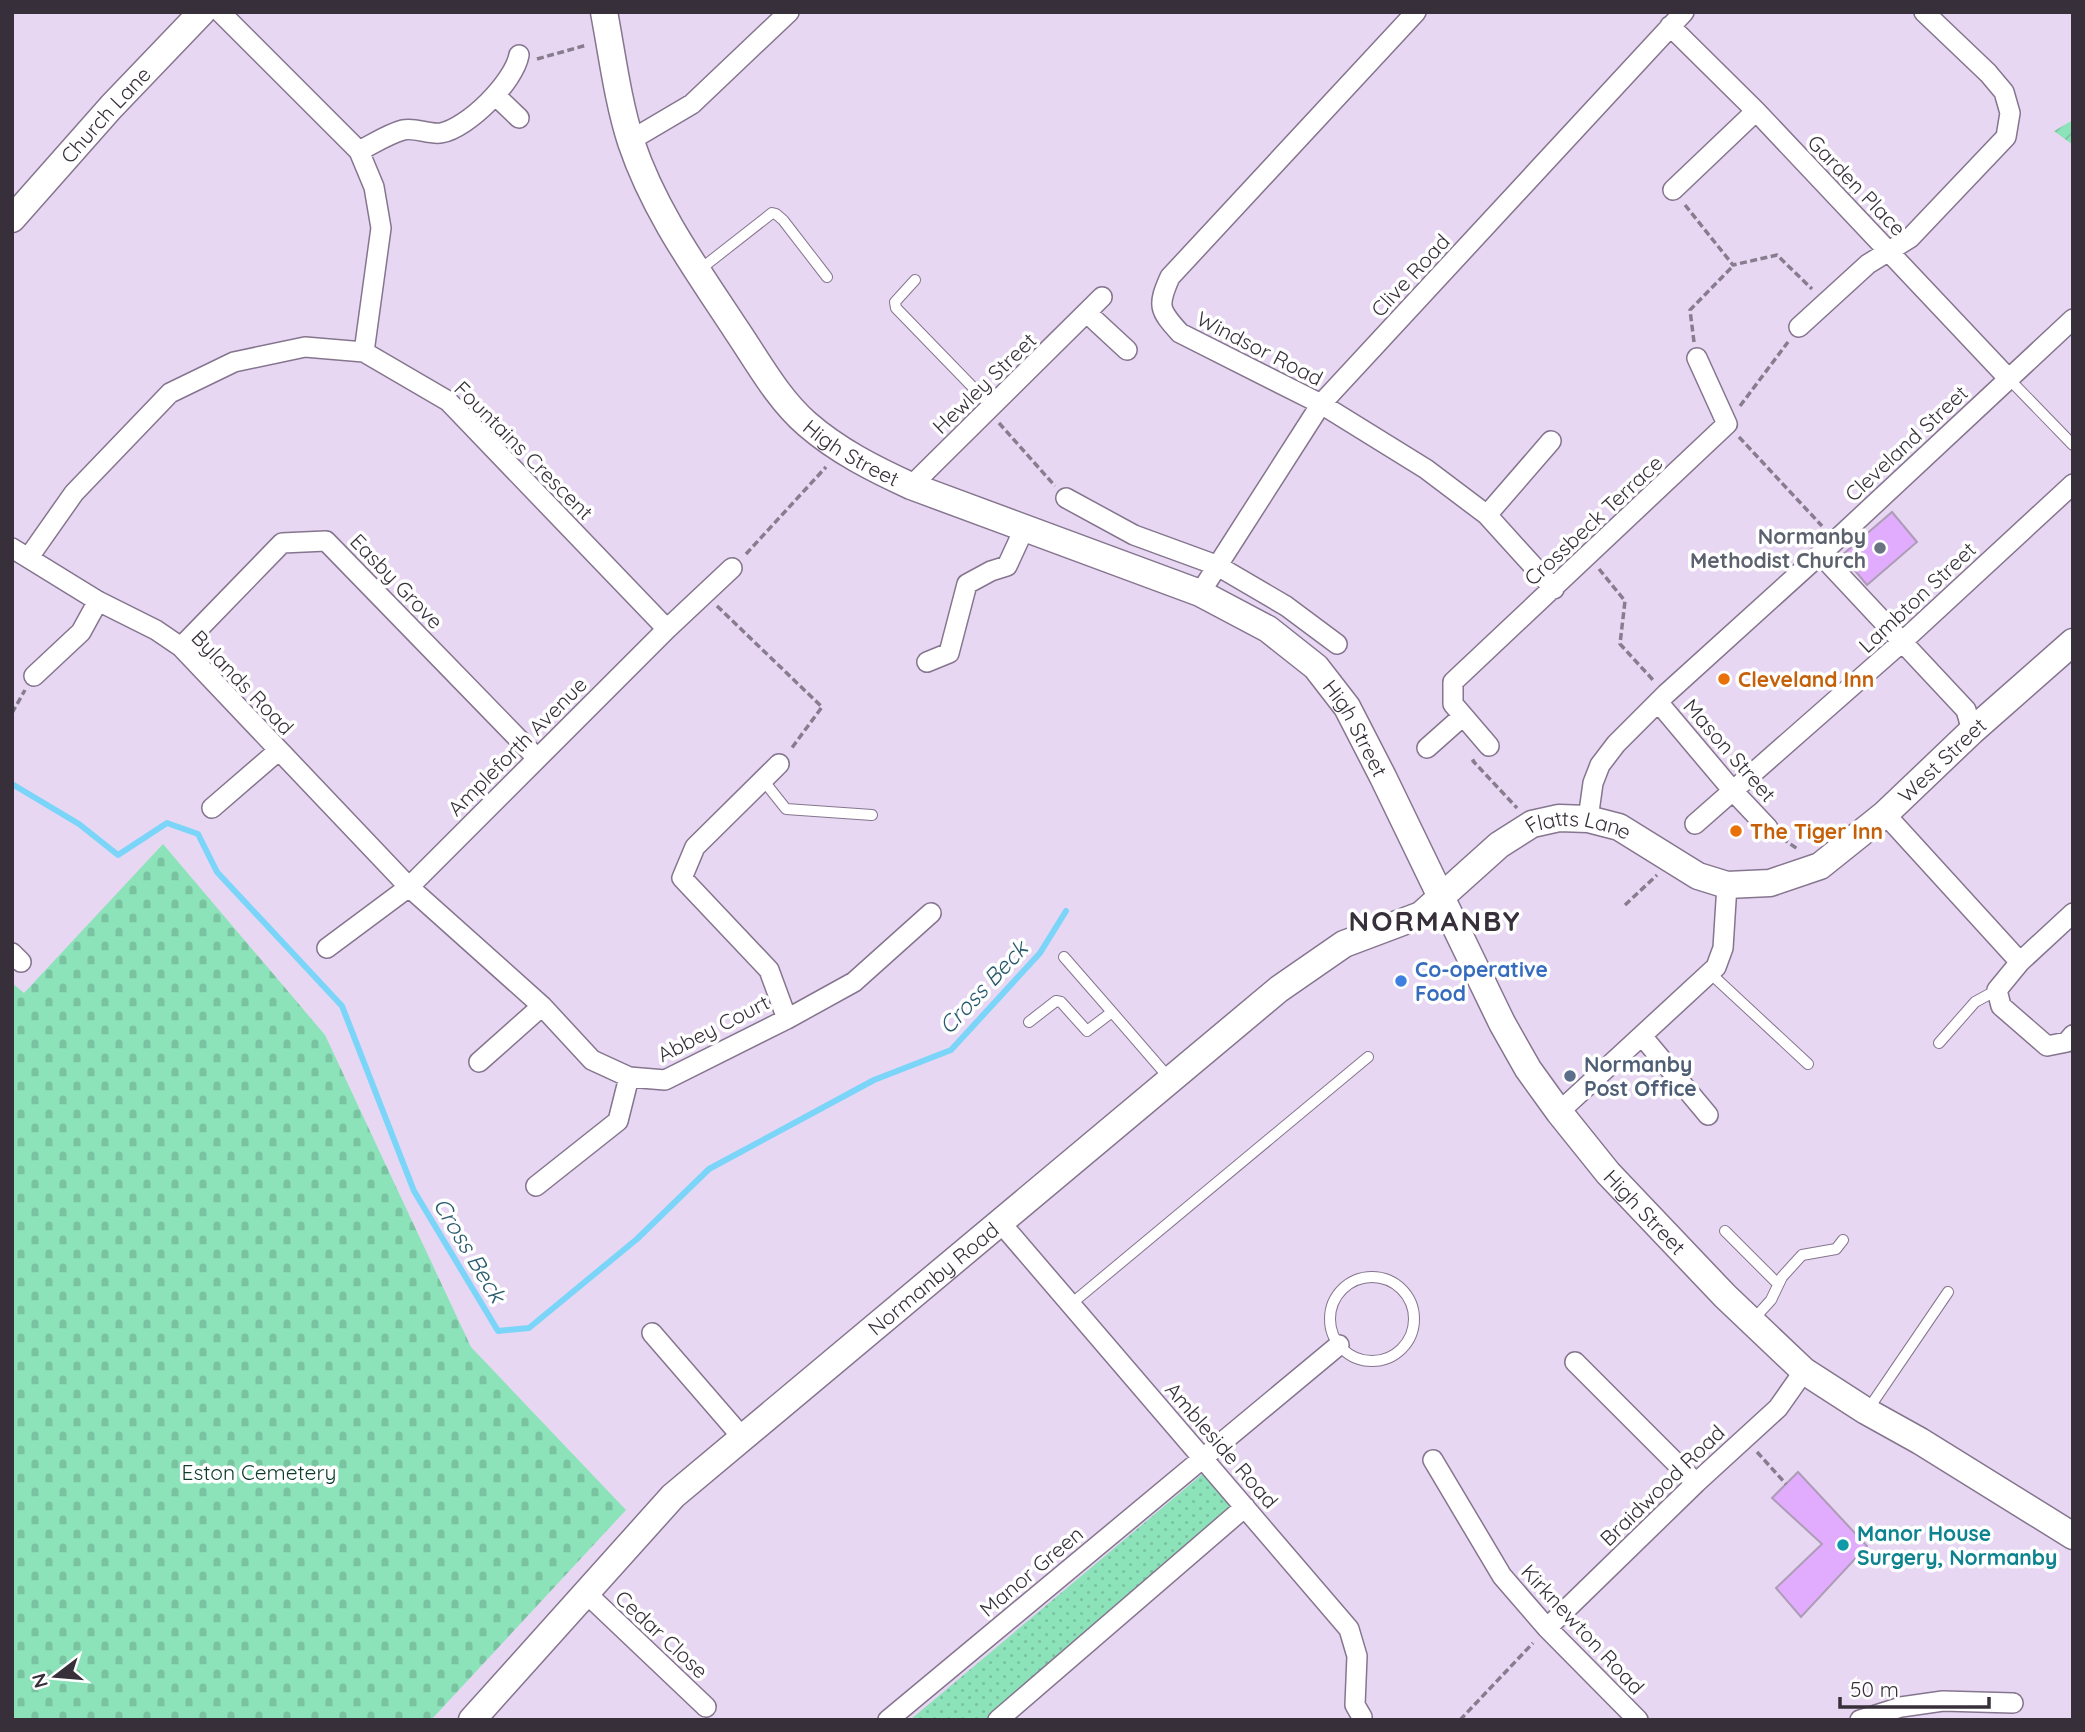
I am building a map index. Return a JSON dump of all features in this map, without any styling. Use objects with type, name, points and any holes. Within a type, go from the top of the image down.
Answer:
[{"type":"street","name":"Church Lane","points":[[12,219],[111,107],[202,12]]},
{"type":"street","points":[[220,12],[359,151],[374,187],[381,228],[364,352]]},
{"type":"street","name":"High Street","points":[[604,12],[631,140],[653,195],[698,272],[769,379],[805,422],[841,450],[911,486],[1200,593],[1268,628],[1316,667],[1346,707],[1383,777],[1502,1023],[1528,1069],[1608,1173],[1804,1371],[2073,1536]]},
{"type":"street","points":[[631,140],[692,104],[789,12]]},
{"type":"street","name":"Windsor Road","points":[[1416,12],[1170,277],[1161,298],[1165,316],[1180,333],[1321,404],[1426,469],[1487,514],[1554,589]]},
{"type":"street","name":"Clive Road","points":[[1200,593],[1321,404],[1685,12]]},
{"type":"street","points":[[1799,327],[1868,264],[1910,238],[2006,137],[2010,113],[2004,92],[1988,73],[1924,12]]},
{"type":"street","name":"Garden Place","points":[[1670,26],[1756,111],[2008,378]]},
{"type":"street","points":[[359,151],[405,129],[439,133],[458,127],[495,95],[518,60]]},
{"type":"street","points":[[495,95],[519,118]]},
{"type":"street","points":[[1673,190],[1756,111]]},
{"type":"street","name":"Hewley Street","points":[[911,486],[1102,297]]},
{"type":"street","points":[[1087,313],[1127,350]]},
{"type":"street","name":"Cleveland Street","points":[[1588,819],[1593,783],[1600,765],[1616,744],[1662,698],[2073,319]]},
{"type":"street","name":"Fountains Crescent","points":[[21,552],[170,393],[234,362],[305,347],[364,352],[448,401],[667,629]]},
{"type":"street","points":[[1697,358],[1727,424]]},
{"type":"street","name":"Crossbeck Terrace","points":[[1458,710],[1452,682],[1727,424]]},
{"type":"street","points":[[1487,514],[1550,441]]},
{"type":"street","name":"Lambton Street","points":[[1695,824],[1902,642],[2073,484]]},
{"type":"street","points":[[1066,498],[1134,535],[1216,565],[1286,606],[1338,644]]},
{"type":"street","points":[[928,662],[949,653],[967,584],[1007,566],[1025,527]]},
{"type":"street","name":"Easby Grove","points":[[181,647],[282,543],[326,541],[537,758]]},
{"type":"street","name":"Bylands Road","points":[[21,552],[98,601],[156,630],[181,647],[408,887]]},
{"type":"street","points":[[1820,554],[1902,642],[1969,721]]},
{"type":"street","name":"Ampleforth Avenue","points":[[327,948],[408,887],[667,629],[732,568]]},
{"type":"street","points":[[34,676],[82,632],[98,601]]},
{"type":"street","name":"West Street","points":[[1727,885],[1770,883],[1820,866],[1885,814],[1969,721],[2073,642]]},
{"type":"street","name":"Mason Street","points":[[1662,698],[1733,791],[1769,828]]},
{"type":"street","points":[[1427,748],[1458,710],[1489,746]]},
{"type":"street","points":[[212,808],[278,751]]},
{"type":"street","name":"Abbey Court","points":[[408,887],[542,1006],[592,1060],[629,1077],[665,1080],[787,1019],[769,970],[682,878],[695,847],[779,764]]},
{"type":"street","points":[[1885,814],[2020,962]]},
{"type":"street","name":"Flatts Lane","points":[[1441,898],[1499,845],[1532,824],[1559,818],[1588,819],[1619,827],[1698,876],[1727,885]]},
{"type":"street","points":[[1559,1112],[1716,967],[1723,948],[1727,885]]},
{"type":"street","name":"Normanby Road","points":[[472,1720],[673,1496],[742,1437],[1279,989],[1344,944],[1421,915],[1441,898]]},
{"type":"street","points":[[787,1019],[854,982],[931,913]]},
{"type":"street","points":[[2073,913],[2020,962],[1997,989],[2001,1006],[2047,1046],[2067,1042],[2073,1035]]},
{"type":"street","points":[[479,1062],[542,1006]]},
{"type":"street","points":[[1642,1036],[1708,1115]]},
{"type":"street","points":[[536,1186],[618,1121],[629,1077]]},
{"type":"street","name":"Ambleside Road","points":[[1000,1222],[1349,1629],[1357,1656],[1355,1705],[1361,1719]]},
{"type":"street","points":[[652,1333],[742,1437]]},
{"type":"street","name":"Manor Green","points":[[888,1720],[1339,1345]]},
{"type":"street","points":[[1575,1362],[1696,1483]]},
{"type":"street","name":"Braidwood Road","points":[[1547,1628],[1696,1483],[1778,1408],[1804,1371]]},
{"type":"street","name":"Kirknewton Road","points":[[1433,1460],[1502,1576],[1547,1628],[1638,1720]]},
{"type":"street","points":[[998,1720],[1245,1507]]},
{"type":"street","name":"Cedar Close","points":[[586,1594],[706,1707]]},
{"type":"street","points":[[1860,1720],[1901,1707],[1943,1701],[2013,1703]]},
{"type":"lane","points":[[698,272],[772,213],[783,220],[827,277]]},
{"type":"lane","points":[[915,280],[895,302],[896,308],[991,409]]},
{"type":"lane","points":[[2008,378],[2073,445]]},
{"type":"lane","points":[[763,779],[786,809],[872,815]]},
{"type":"lane","points":[[1064,957],[1170,1080]]},
{"type":"lane","points":[[1710,972],[1808,1063]]},
{"type":"lane","points":[[1939,1043],[1975,1002],[1997,989]]},
{"type":"lane","points":[[1028,1022],[1056,1001],[1061,1002],[1087,1031],[1112,1012]]},
{"type":"lane","points":[[1070,1304],[1368,1057]]},
{"type":"lane","points":[[1725,1231],[1778,1284]]},
{"type":"lane","points":[[1752,1321],[1771,1300],[1782,1277],[1802,1255],[1836,1249],[1843,1240]]},
{"type":"lane","points":[[1363,1277],[1378,1277],[1392,1281],[1404,1290],[1415,1315],[1413,1330],[1407,1343],[1397,1354],[1378,1361],[1363,1361],[1349,1355],[1339,1345],[1331,1328],[1330,1313],[1335,1299],[1344,1287],[1363,1277]]},
{"type":"lane","points":[[1866,1411],[1948,1292]]},
{"type":"path","points":[[518,60],[609,38]]},
{"type":"path","points":[[1673,190],[1733,265]]},
{"type":"path","points":[[1697,358],[1690,310],[1733,265],[1777,255],[1824,302]]},
{"type":"path","points":[[1799,327],[1727,424],[1836,540]]},
{"type":"path","points":[[991,409],[1066,498]]},
{"type":"path","points":[[732,568],[841,450]]},
{"type":"path","points":[[1588,557],[1625,601],[1620,644],[1662,698]]},
{"type":"path","points":[[706,595],[822,707],[779,764]]},
{"type":"path","points":[[1489,746],[1474,761],[1532,824]]},
{"type":"path","points":[[1769,828],[1820,866]]},
{"type":"path","points":[[1744,1438],[1786,1484]]},
{"type":"path","points":[[1460,1720],[1547,1628]]},
{"type":"green space","points":[[2073,120],[2073,145],[2054,131]]},
{"type":"green space","name":"Eston Cemetery","points":[[163,844],[325,1035],[471,1347],[626,1510],[431,1720],[12,1720],[12,983],[24,993]]},
{"type":"green space","points":[[1206,1471],[1238,1503],[989,1720],[910,1720]]},
{"type":"building","name":"Normanby Methodist Church","points":[[1892,512],[1917,542],[1867,585],[1842,555]]},
{"type":"building","name":"Manor House Surgery, Normanby","points":[[1798,1472],[1867,1546],[1801,1617],[1776,1588],[1822,1544],[1772,1498]]},
{"type":"waterway","name":"Cross Beck","points":[[12,784],[79,824],[118,855],[167,823],[198,834],[217,872],[342,1006],[414,1191],[498,1331],[529,1328],[637,1239],[709,1169],[874,1080],[951,1050],[1040,953],[1066,911]]},
{"type":"place","name":"Normanby Methodist Church","points":[[1880,548]]},
{"type":"place","name":"Cleveland Inn","points":[[1724,679]]},
{"type":"place","name":"The Tiger Inn","points":[[1736,831]]},
{"type":"place","name":"Co-operative Food","points":[[1401,981]]},
{"type":"place","name":"Normanby Post Office","points":[[1570,1076]]},
{"type":"place","name":"Manor House Surgery, Normanby","points":[[1843,1545]]},
{"type":"district","name":"NORMANBY","points":[[1435,920]]}]
